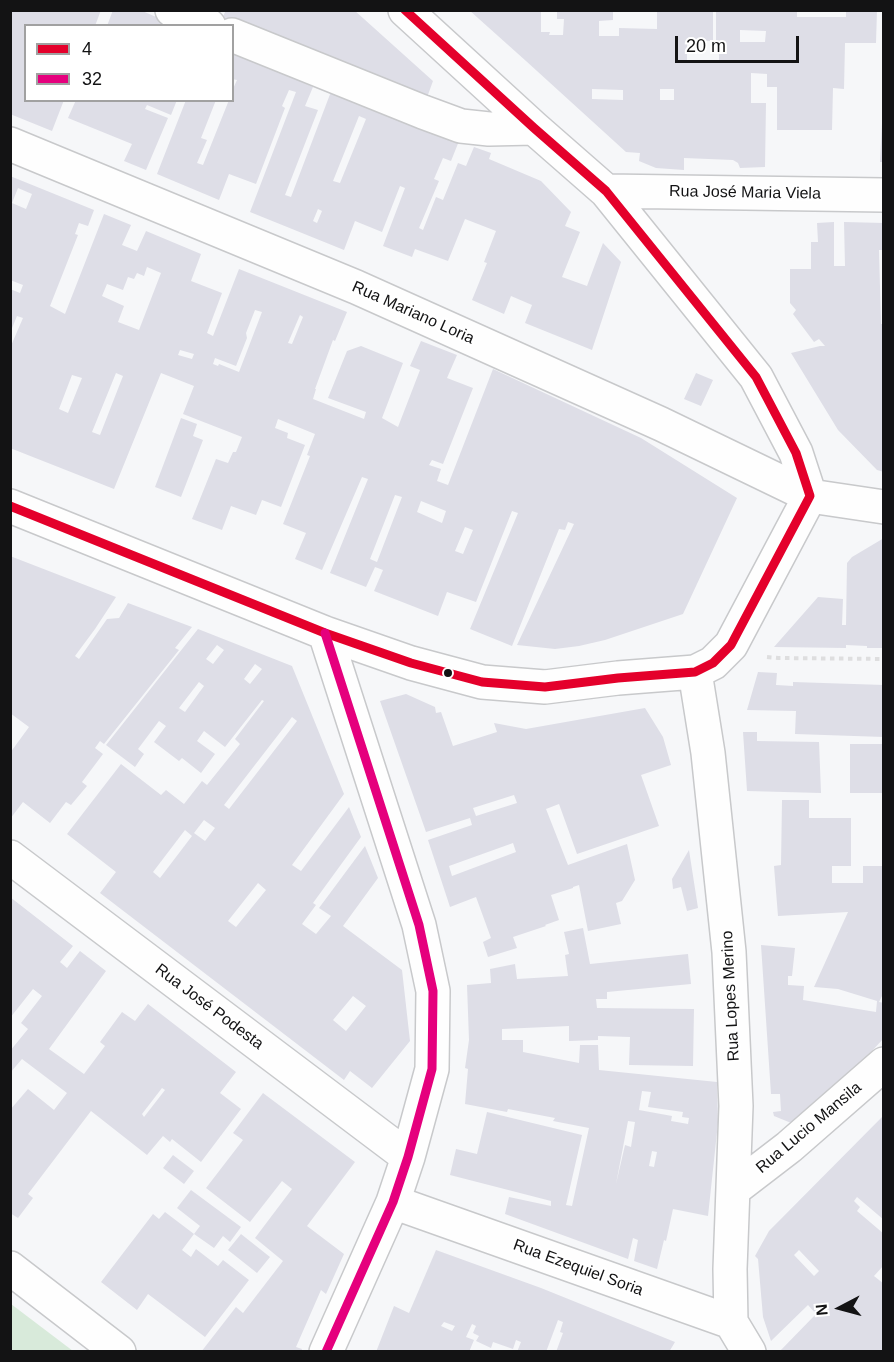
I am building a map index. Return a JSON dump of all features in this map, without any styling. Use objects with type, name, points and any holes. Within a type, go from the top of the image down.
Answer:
[{"type":"street","points":[[172,10],[204,24]]},
{"type":"street","points":[[10,506],[324,633],[411,663],[482,682],[546,687],[695,672],[713,663],[730,645],[810,496],[796,453],[756,377],[606,191],[405,10]]},
{"type":"street","points":[[234,36],[461,126],[489,129],[534,128]]},
{"type":"street","name":"Rua Mariano Loria","points":[[10,144],[356,287],[661,424],[810,496],[884,507]]},
{"type":"street","name":"Rua José Maria Viela","points":[[606,191],[884,195]]},
{"type":"street","points":[[324,633],[419,925],[433,991],[432,1069],[408,1157],[393,1202],[326,1352]]},
{"type":"street","name":"Rua Lopes Merino","points":[[695,672],[708,753],[729,952],[736,1106],[730,1269],[731,1322]]},
{"type":"street","name":"Rua José Podesta","points":[[10,856],[408,1157]]},
{"type":"street","name":"Rua Lucio Mansila","points":[[733,1190],[789,1147],[884,1064]]},
{"type":"street","name":"Rua Ezequiel Soria","points":[[393,1202],[731,1322]]},
{"type":"street","points":[[10,1268],[119,1352]]},
{"type":"street","points":[[731,1322],[748,1352]]},
{"type":"path","points":[[730,645],[762,656],[778,658],[884,659]]},
{"type":"green space","points":[[11,1304],[73,1351],[11,1351]]},
{"type":"building","points":[[10,10],[101,10],[96,24],[24,24],[24,102],[63,102],[52,131],[10,114]]},
{"type":"building","points":[[113,10],[140,10],[172,24],[108,24]]},
{"type":"building","points":[[226,10],[354,10],[433,81],[425,103],[234,26],[234,24],[221,21]]},
{"type":"building","points":[[469,10],[541,10],[541,32],[550,32],[549,35],[563,35],[564,19],[557,19],[557,10],[613,10],[613,20],[599,21],[599,36],[619,36],[619,28],[657,29],[657,10],[713,10],[713,41],[687,41],[687,61],[719,62],[716,10],[797,10],[797,17],[846,17],[846,10],[877,10],[876,43],[845,43],[844,89],[833,88],[832,130],[777,130],[777,87],[767,87],[767,74],[751,73],[751,103],[766,103],[765,167],[740,168],[733,160],[684,158],[684,170],[656,168],[639,161],[640,153],[626,152]],"holes":[[[740,30],[766,31],[765,42],[740,42]],[[592,89],[623,90],[623,100],[592,99]],[[660,89],[674,89],[674,100],[660,100]]]},
{"type":"building","points":[[234,49],[302,77],[300,81],[313,87],[305,106],[318,110],[285,195],[291,197],[332,89],[459,141],[451,161],[443,158],[434,179],[439,181],[419,228],[423,230],[436,197],[443,200],[458,163],[466,166],[474,147],[491,153],[489,159],[541,181],[571,212],[565,226],[580,232],[562,277],[587,286],[603,243],[621,262],[592,350],[525,323],[532,305],[511,296],[504,314],[472,300],[487,263],[484,262],[496,231],[465,219],[448,261],[415,249],[412,257],[383,246],[405,188],[400,186],[382,232],[355,221],[344,250],[250,212],[296,92],[289,90],[282,106],[285,108],[256,184],[229,174],[219,200],[157,174],[185,102],[215,102],[201,138],[207,140],[197,163],[203,165],[228,102],[234,102],[234,87],[237,80],[234,79]],"holes":[[[359,116],[366,119],[340,183],[333,181]],[[318,209],[322,211],[317,223],[313,221]]]},
{"type":"building","points":[[75,102],[176,102],[171,115],[147,105],[145,109],[168,118],[146,170],[124,161],[132,144],[68,118]]},
{"type":"building","points":[[882,123],[884,123],[884,162],[880,162]]},
{"type":"building","points":[[10,176],[94,210],[88,226],[79,223],[75,234],[78,235],[50,306],[65,314],[104,214],[131,225],[122,245],[137,251],[146,231],[201,254],[191,281],[222,293],[207,333],[213,336],[239,269],[347,312],[335,341],[333,340],[313,399],[364,419],[366,412],[328,398],[347,351],[361,346],[403,363],[382,418],[398,427],[420,370],[410,366],[421,341],[457,355],[447,378],[473,388],[443,464],[432,460],[429,465],[441,469],[437,481],[448,485],[493,369],[641,438],[737,498],[683,614],[605,640],[579,646],[555,649],[517,645],[574,524],[568,522],[565,530],[559,529],[512,646],[470,629],[518,513],[512,511],[476,602],[447,592],[438,616],[374,591],[383,570],[375,567],[366,587],[330,573],[368,479],[362,477],[322,570],[295,559],[306,533],[283,524],[310,456],[307,455],[315,434],[278,419],[275,428],[288,433],[287,438],[305,445],[281,507],[262,500],[256,515],[231,506],[222,530],[192,519],[216,459],[228,463],[233,452],[236,452],[242,437],[183,414],[194,386],[161,373],[114,489],[10,448],[10,348],[23,318],[17,316],[10,333],[10,289],[20,293],[23,285],[10,280]],"holes":[[[18,188],[32,194],[26,209],[12,203]],[[147,267],[161,273],[139,330],[118,322],[124,306],[102,296],[107,284],[123,290],[128,277],[134,279],[137,273],[144,276]],[[255,310],[262,312],[239,372],[213,364],[215,358],[236,366]],[[300,315],[303,317],[292,344],[288,343]],[[180,350],[194,354],[192,359],[178,355]],[[116,373],[123,376],[100,435],[92,432]],[[72,375],[82,378],[68,413],[59,409]],[[395,495],[402,497],[377,562],[370,559]],[[421,501],[446,511],[442,523],[417,512]],[[465,527],[473,530],[463,554],[455,551]]]},
{"type":"building","points":[[834,222],[834,266],[845,266],[844,222],[884,223],[884,250],[879,250],[881,324],[884,324],[884,472],[877,470],[838,430],[791,353],[825,346],[819,339],[814,342],[793,314],[796,310],[790,303],[790,269],[811,269],[811,242],[818,242],[817,223]]},
{"type":"building","points":[[696,373],[713,380],[701,406],[684,399]]},
{"type":"building","points":[[181,418],[197,424],[193,436],[203,440],[181,497],[155,487]]},
{"type":"building","points":[[884,538],[884,648],[846,645],[846,648],[774,647],[818,597],[843,599],[842,625],[846,625],[847,563],[852,557]]},
{"type":"building","points":[[10,556],[116,597],[75,656],[79,659],[107,619],[119,618],[128,603],[192,627],[175,648],[179,650],[104,744],[100,741],[95,748],[103,754],[82,782],[87,786],[71,805],[66,802],[50,823],[23,802],[10,819],[10,753],[29,727],[10,713]]},
{"type":"building","points":[[198,629],[292,666],[344,794],[292,865],[301,871],[349,807],[361,837],[313,903],[316,905],[302,924],[316,934],[331,916],[319,908],[365,846],[378,878],[343,926],[402,970],[410,1041],[372,1088],[350,1071],[344,1080],[100,893],[116,872],[67,834],[121,764],[161,795],[166,790],[184,804],[202,781],[207,785],[240,744],[235,739],[264,701],[262,700],[225,747],[204,731],[197,741],[215,754],[201,773],[182,758],[179,761],[154,742],[166,726],[159,721],[138,749],[144,754],[135,767],[106,745]],"holes":[[[217,645],[224,650],[213,664],[206,659]],[[255,664],[262,669],[250,684],[244,679]],[[199,682],[204,686],[185,712],[179,708]],[[292,717],[297,721],[229,809],[224,805]],[[204,820],[215,828],[205,841],[194,833]],[[185,830],[192,836],[160,878],[153,872]],[[258,883],[266,890],[236,927],[228,921]],[[353,996],[366,1006],[346,1031],[333,1020]]]},
{"type":"building","points":[[758,672],[777,673],[776,685],[793,686],[793,682],[884,685],[884,737],[795,734],[796,711],[747,710]]},
{"type":"building","points":[[406,694],[435,707],[436,713],[441,712],[453,746],[497,732],[494,723],[526,729],[645,708],[663,737],[671,765],[641,775],[659,826],[577,854],[559,804],[546,809],[568,865],[627,844],[635,880],[622,901],[616,903],[621,924],[588,931],[579,885],[551,895],[559,920],[513,937],[517,948],[488,957],[483,942],[491,938],[476,897],[450,907],[428,840],[472,825],[470,818],[426,832],[380,701]],"holes":[[[514,795],[517,803],[476,816],[473,808]],[[513,843],[516,852],[452,876],[449,866]]]},
{"type":"building","points":[[743,732],[757,732],[757,741],[819,742],[821,793],[747,791]]},
{"type":"building","points":[[850,744],[884,744],[884,793],[850,793]]},
{"type":"building","points":[[782,800],[809,800],[809,818],[851,818],[851,866],[832,866],[832,883],[863,883],[863,866],[884,866],[884,992],[879,1002],[884,1003],[884,1038],[801,1127],[774,1116],[773,1112],[781,1111],[780,1094],[771,1094],[761,945],[795,948],[792,976],[788,976],[788,985],[804,986],[803,1000],[876,1012],[877,1001],[838,989],[814,987],[848,912],[778,916],[774,866],[781,865]]},
{"type":"building","points":[[689,850],[698,908],[687,911],[681,887],[673,889],[672,879]]},
{"type":"building","points":[[10,897],[73,946],[60,962],[67,968],[80,951],[106,971],[49,1049],[84,1074],[105,1046],[100,1042],[122,1012],[135,1021],[148,1004],[236,1072],[220,1093],[241,1109],[201,1162],[172,1139],[170,1142],[163,1136],[147,1155],[91,1111],[28,1194],[33,1198],[18,1218],[10,1213],[10,1110],[28,1089],[54,1110],[67,1093],[22,1059],[10,1073],[10,1051],[28,1029],[21,1023],[42,996],[33,989],[10,1018]],"holes":[[[162,1088],[165,1090],[144,1117],[142,1114]]]},
{"type":"building","points":[[583,928],[590,964],[688,954],[691,984],[607,992],[607,999],[596,999],[597,1008],[694,1009],[693,1066],[629,1065],[630,1037],[598,1036],[598,1040],[569,1041],[569,1026],[502,1029],[502,1040],[523,1040],[523,1052],[579,1063],[580,1045],[598,1045],[599,1070],[717,1082],[718,1123],[708,1216],[673,1209],[657,1269],[634,1261],[638,1240],[633,1238],[628,1259],[505,1214],[509,1197],[551,1206],[551,1201],[450,1175],[456,1149],[477,1154],[487,1112],[582,1135],[566,1205],[572,1206],[589,1128],[553,1121],[555,1118],[465,1104],[468,1069],[465,1068],[469,1040],[467,985],[491,983],[490,969],[515,964],[517,979],[568,976],[565,955],[569,954],[564,932]],"holes":[[[642,1091],[651,1092],[648,1107],[683,1112],[682,1117],[689,1118],[688,1124],[671,1121],[672,1116],[639,1110]],[[628,1121],[635,1122],[631,1147],[625,1145],[616,1184]],[[652,1151],[657,1152],[654,1167],[649,1166]]]},
{"type":"building","points":[[263,1093],[355,1162],[307,1226],[344,1254],[326,1294],[321,1290],[296,1347],[302,1349],[301,1352],[201,1352],[236,1307],[243,1313],[283,1261],[255,1238],[292,1189],[282,1181],[250,1222],[206,1188],[243,1140],[233,1133]]},
{"type":"building","points":[[884,1115],[884,1220],[857,1197],[854,1201],[860,1207],[857,1211],[884,1234],[884,1265],[874,1276],[884,1284],[884,1352],[779,1352],[816,1314],[808,1305],[771,1341],[763,1317],[758,1259],[755,1256],[769,1231]],"holes":[[[799,1250],[819,1271],[814,1276],[794,1255]]]},
{"type":"building","points":[[173,1155],[194,1171],[184,1184],[163,1168]]},
{"type":"building","points":[[191,1190],[241,1227],[230,1242],[223,1236],[214,1248],[194,1234],[200,1226],[177,1208]]},
{"type":"building","points":[[165,1212],[194,1234],[182,1250],[191,1257],[196,1249],[218,1266],[223,1260],[249,1280],[205,1337],[148,1294],[137,1310],[101,1282],[153,1214],[159,1219]]},
{"type":"building","points":[[241,1234],[270,1257],[257,1273],[228,1250]]},
{"type":"building","points":[[436,1250],[541,1288],[675,1342],[669,1352],[556,1352],[563,1333],[560,1332],[563,1322],[558,1320],[546,1352],[517,1352],[521,1342],[516,1340],[513,1349],[493,1342],[491,1348],[476,1341],[479,1336],[473,1333],[476,1326],[472,1324],[466,1337],[474,1340],[469,1352],[376,1352],[394,1306],[409,1313]],"holes":[[[444,1322],[455,1326],[452,1331],[441,1326]]]},
{"type":"transit line","name":"4","points":[[10,506],[325,633],[411,663],[482,682],[545,687],[695,672],[713,663],[731,645],[810,496],[796,453],[756,377],[606,191],[405,10]]},
{"type":"transit line","name":"32","points":[[325,633],[419,925],[433,991],[432,1069],[408,1157],[393,1202],[326,1352]]}]
